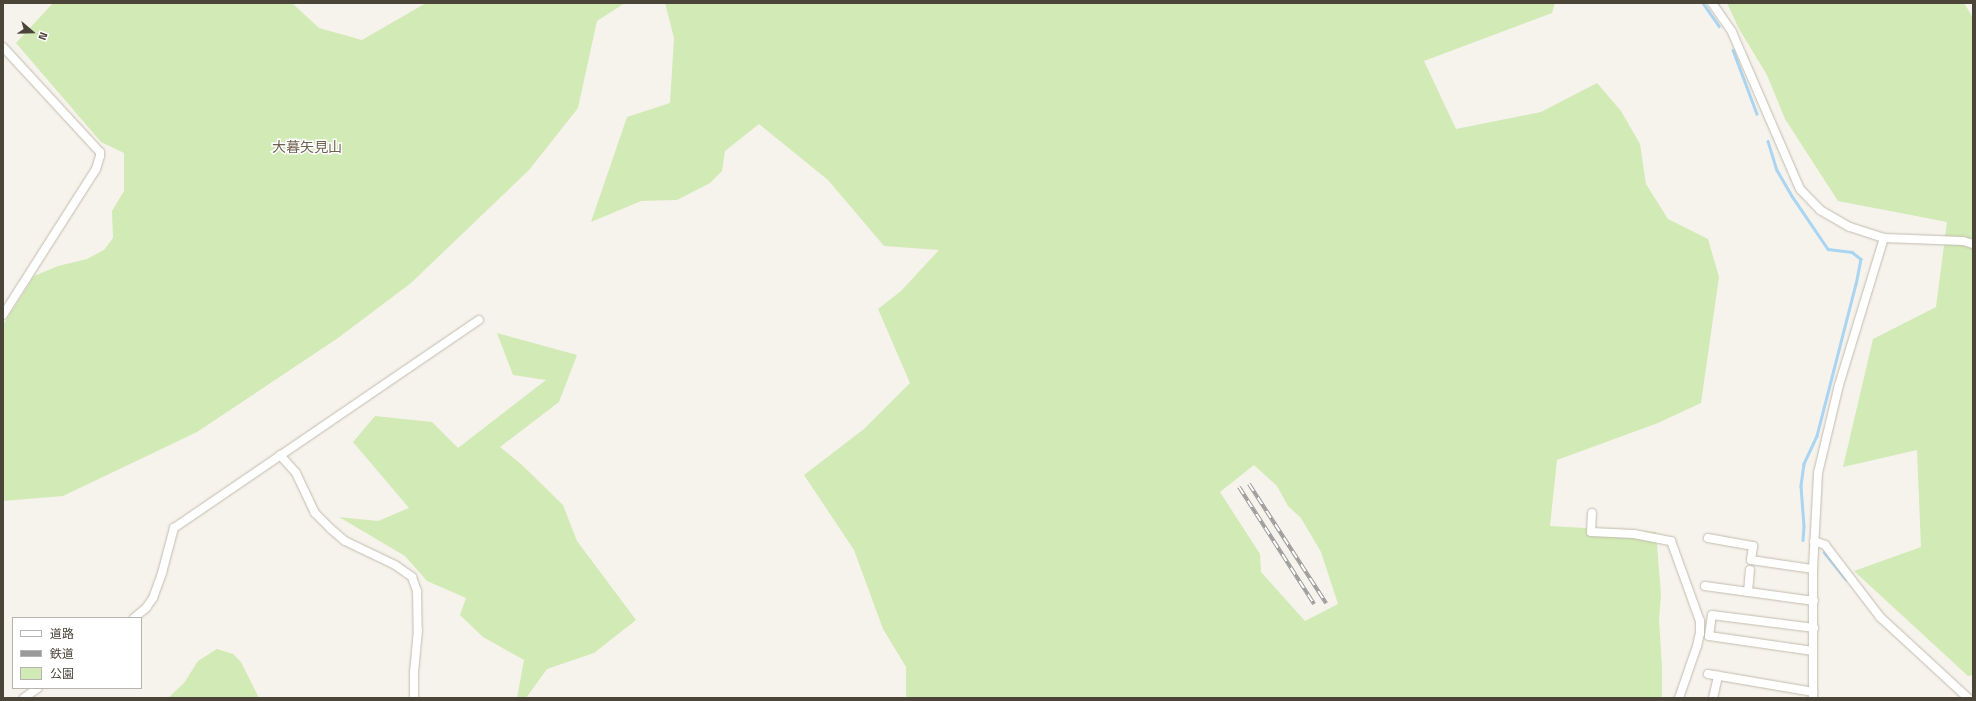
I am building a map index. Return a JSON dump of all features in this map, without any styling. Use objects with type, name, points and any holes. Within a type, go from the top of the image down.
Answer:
[{"type":"street","points":[[1712,3],[1732,32],[1800,189],[1820,210],[1850,227],[1884,238],[1963,241],[1973,244]]},
{"type":"street","points":[[3,47],[100,152],[100,156],[96,169],[3,315]]},
{"type":"street","points":[[1708,674],[1813,695],[1813,569],[1818,473],[1839,385],[1884,238]]},
{"type":"street","points":[[135,617],[146,608],[154,598],[174,528],[479,320]]},
{"type":"street","points":[[280,455],[296,473],[316,513],[331,529],[345,541],[395,565],[412,577],[417,591],[418,630],[414,672],[414,698]]},
{"type":"street","points":[[1592,513],[1591,532],[1634,534],[1671,542],[1700,621],[1700,633],[1679,698]]},
{"type":"street","points":[[1708,538],[1753,546],[1751,560],[1813,569]]},
{"type":"street","points":[[1814,541],[1825,545],[1880,617],[1918,654],[1968,698]]},
{"type":"street","points":[[1748,592],[1750,570]]},
{"type":"street","points":[[1705,586],[1814,601]]},
{"type":"street","points":[[1813,651],[1709,636],[1712,615],[1814,628]]},
{"type":"street","points":[[1713,698],[1718,676]]},
{"type":"street","points":[[24,698],[37,689]]},
{"type":"green space","points":[[53,3],[292,3],[319,28],[362,40],[426,3],[625,3],[597,21],[578,108],[529,170],[411,283],[338,338],[197,432],[63,496],[3,501],[3,325],[34,276],[58,266],[87,259],[104,250],[113,238],[112,211],[124,191],[124,153],[101,142],[16,43]]},
{"type":"green space","points":[[665,3],[1555,3],[1552,13],[1424,61],[1456,129],[1541,112],[1597,83],[1621,111],[1640,144],[1646,184],[1668,219],[1708,239],[1719,277],[1701,403],[1658,423],[1557,460],[1550,526],[1656,532],[1661,595],[1659,619],[1662,698],[906,698],[906,667],[883,629],[854,550],[804,475],[864,429],[910,383],[878,309],[901,291],[939,250],[884,246],[828,180],[759,124],[725,151],[722,171],[710,183],[677,200],[641,201],[591,222],[627,117],[670,103],[674,38]],"holes":[[[1254,465],[1277,486],[1288,506],[1301,518],[1321,552],[1338,604],[1305,621],[1261,572],[1260,554],[1220,492]]]},
{"type":"green space","points":[[1727,3],[1964,3],[1973,18],[1973,675],[1968,676],[1854,571],[1921,547],[1917,450],[1843,467],[1873,339],[1936,307],[1947,222],[1838,201],[1785,119],[1767,75],[1739,29]]},
{"type":"green space","points":[[497,333],[577,355],[559,402],[500,447],[521,464],[563,505],[577,541],[636,620],[594,653],[547,669],[526,698],[517,698],[524,660],[483,637],[460,615],[466,598],[427,581],[405,556],[339,517],[378,521],[409,508],[353,442],[375,416],[432,422],[458,448],[546,380],[513,375]]},
{"type":"green space","points":[[217,649],[233,654],[241,662],[259,698],[168,698],[184,683],[198,661]]},
{"type":"waterway","points":[[1703,3],[1719,26]]},
{"type":"waterway","points":[[1733,50],[1757,114]]},
{"type":"waterway","points":[[1768,141],[1777,170],[1792,196],[1828,249],[1852,252],[1861,259],[1817,436],[1804,464],[1801,486],[1804,526],[1803,540]]},
{"type":"waterway","points":[[1824,552],[1846,579]]},
{"type":"railway","points":[[1249,484],[1326,603]]},
{"type":"railway","points":[[1239,487],[1314,604]]},
{"type":"district","name":"大暮矢見山","points":[[307,147]]}]
